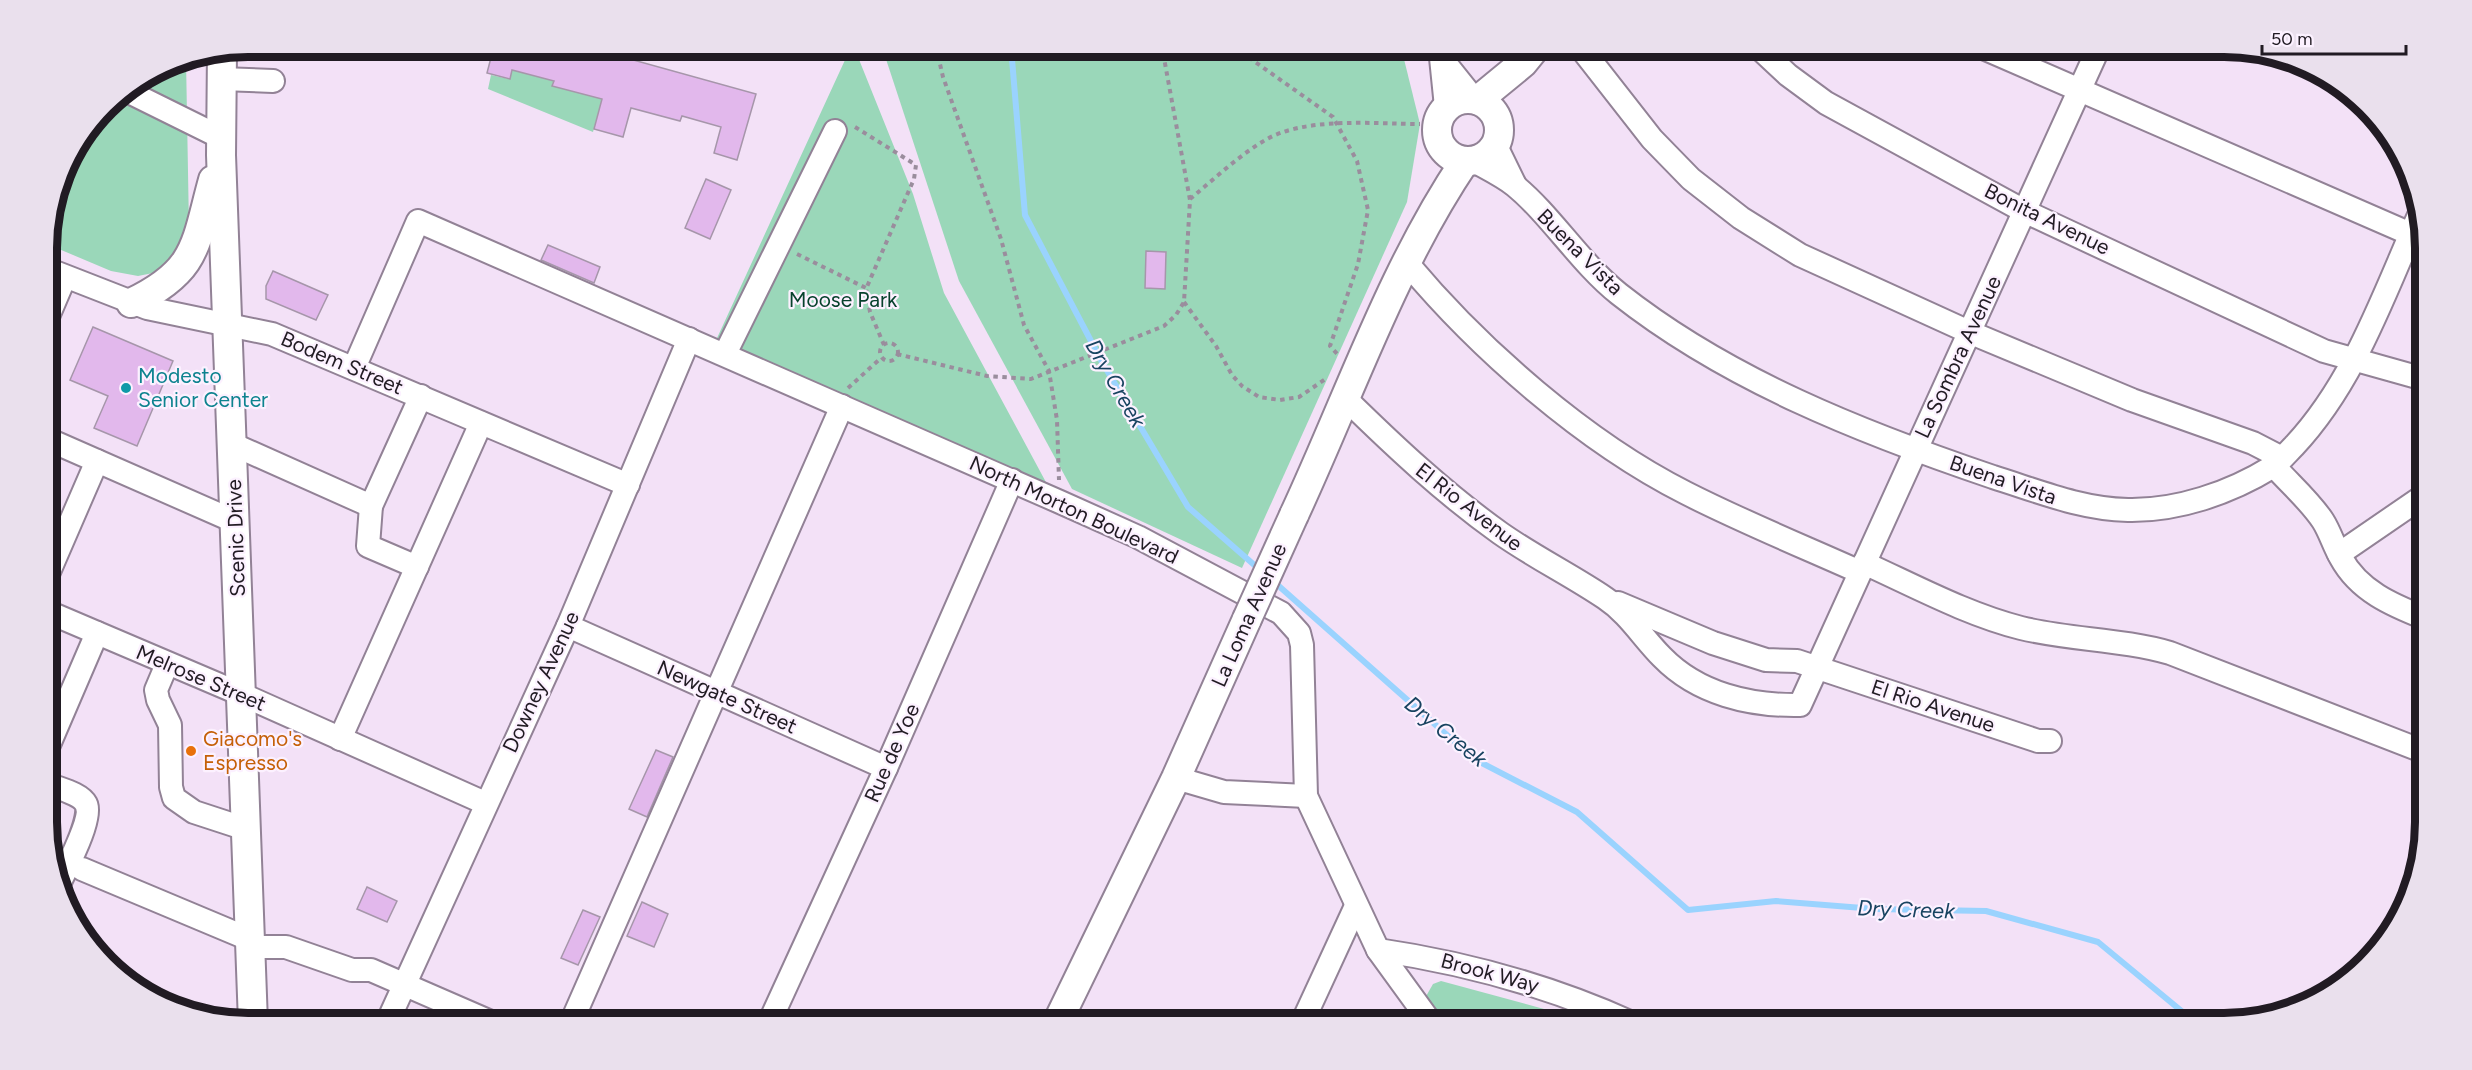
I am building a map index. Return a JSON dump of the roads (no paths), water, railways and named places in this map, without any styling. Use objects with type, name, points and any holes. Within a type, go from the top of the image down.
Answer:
[{"type":"main road","points":[[1476,100],[1527,57]]},
{"type":"main road","points":[[1497,135],[1491,109],[1476,100],[1454,101],[1446,107],[1437,124],[1440,145],[1447,154],[1468,161],[1487,154],[1497,135],[1528,57]]},
{"type":"main road","name":"Scenic Drive","points":[[221,65],[221,146],[243,695],[253,1013]]},
{"type":"main road","name":"La Loma Avenue","points":[[1436,205],[1442,167],[1440,145]]},
{"type":"main road","points":[[131,303],[176,277],[189,259],[221,146]]},
{"type":"main road","name":"La Loma Avenue","points":[[1062,1013],[1176,778],[1246,619],[1436,205],[1468,161]]},
{"type":"street","points":[[1440,57],[1446,107]]},
{"type":"street","points":[[1443,57],[1476,100]]},
{"type":"street","points":[[1589,57],[1652,139],[1691,179],[1741,219],[1800,255],[1969,332],[2132,400],[2253,443],[2278,462],[2324,522],[2339,554],[2355,578],[2372,593],[2390,604],[2415,614]]},
{"type":"street","name":"Bonita Avenue","points":[[1769,57],[1788,75],[1826,103],[2024,211],[2325,351],[2415,376]]},
{"type":"street","points":[[2006,57],[2414,236]]},
{"type":"street","name":"La Sombra Avenue","points":[[1816,668],[2094,57]]},
{"type":"street","points":[[221,65],[273,81]]},
{"type":"street","points":[[134,95],[221,146]]},
{"type":"street","points":[[725,354],[835,131]]},
{"type":"street","name":"Buena Vista","points":[[1497,135],[1515,185]]},
{"type":"street","name":"Buena Vista","points":[[1468,161],[1515,185],[1618,292],[1694,345],[1746,376],[1915,451],[2062,501],[2095,508],[2129,510],[2188,502],[2224,490],[2278,462],[2321,416],[2340,387],[2415,242]]},
{"type":"street","name":"North Morton Boulevard","points":[[354,368],[418,220],[1138,537],[1281,613],[1291,621],[1302,645],[1306,795],[1378,950],[1424,1013]]},
{"type":"street","points":[[1408,264],[1449,309],[1518,376],[1604,443],[1685,493],[1983,616],[2021,628],[2144,646],[2170,653],[2415,748]]},
{"type":"street","name":"Bodem Street","points":[[57,273],[131,303],[272,334],[628,485]]},
{"type":"street","name":"Downey Avenue","points":[[391,1013],[485,803],[568,627],[689,339]]},
{"type":"street","points":[[417,567],[368,546],[371,506],[421,396]]},
{"type":"street","name":"El Rio Avenue","points":[[1346,399],[1405,457],[1453,498],[1545,564],[1606,598],[1655,616],[1713,643],[1766,660],[1797,661],[2038,741],[2050,741]]},
{"type":"street","points":[[576,1013],[717,693],[836,403]]},
{"type":"street","points":[[340,739],[482,423]]},
{"type":"street","points":[[57,443],[236,522]]},
{"type":"street","points":[[232,444],[371,506]]},
{"type":"street","points":[[57,554],[98,461]]},
{"type":"street","name":"Rue de Yoe","points":[[774,1013],[886,768],[1012,480]]},
{"type":"street","points":[[2339,554],[2415,502]]},
{"type":"street","name":"El Rio Avenue","points":[[1606,598],[1635,623],[1662,657],[1689,678],[1717,692],[1746,701],[1774,705],[1800,705],[1816,668]]},
{"type":"street","name":"Melrose Street","points":[[57,616],[243,695],[485,803]]},
{"type":"street","name":"Newgate Street","points":[[568,627],[886,768]]},
{"type":"street","points":[[57,726],[97,633]]},
{"type":"street","points":[[168,664],[156,690],[158,700],[170,724],[171,787],[174,798],[194,812],[246,829]]},
{"type":"street","points":[[1176,778],[1224,792],[1306,795]]},
{"type":"street","points":[[57,788],[76,796],[86,804],[88,815],[64,872]]},
{"type":"street","points":[[82,869],[250,943],[286,947],[352,970],[371,970],[470,1013]]},
{"type":"street","points":[[1307,1013],[1356,906]]},
{"type":"street","name":"Brook Way","points":[[1378,950],[1488,970],[1540,986],[1607,1013]]},
{"type":"waterway","name":"Dry Creek","points":[[1012,57],[1025,215],[1102,362],[1188,507],[1260,570]]},
{"type":"waterway","name":"Dry Creek","points":[[1272,580],[1474,759],[1577,812],[1688,910],[1776,901],[1875,909],[1986,911],[2098,942],[2184,1013]]},
{"type":"place","name":"Modesto Senior Center","points":[[126,388]]},
{"type":"place","name":"Giacomo's Espresso","points":[[191,751]]},
{"type":"park label","name":"Moose Park","points":[[843,300]]}]
